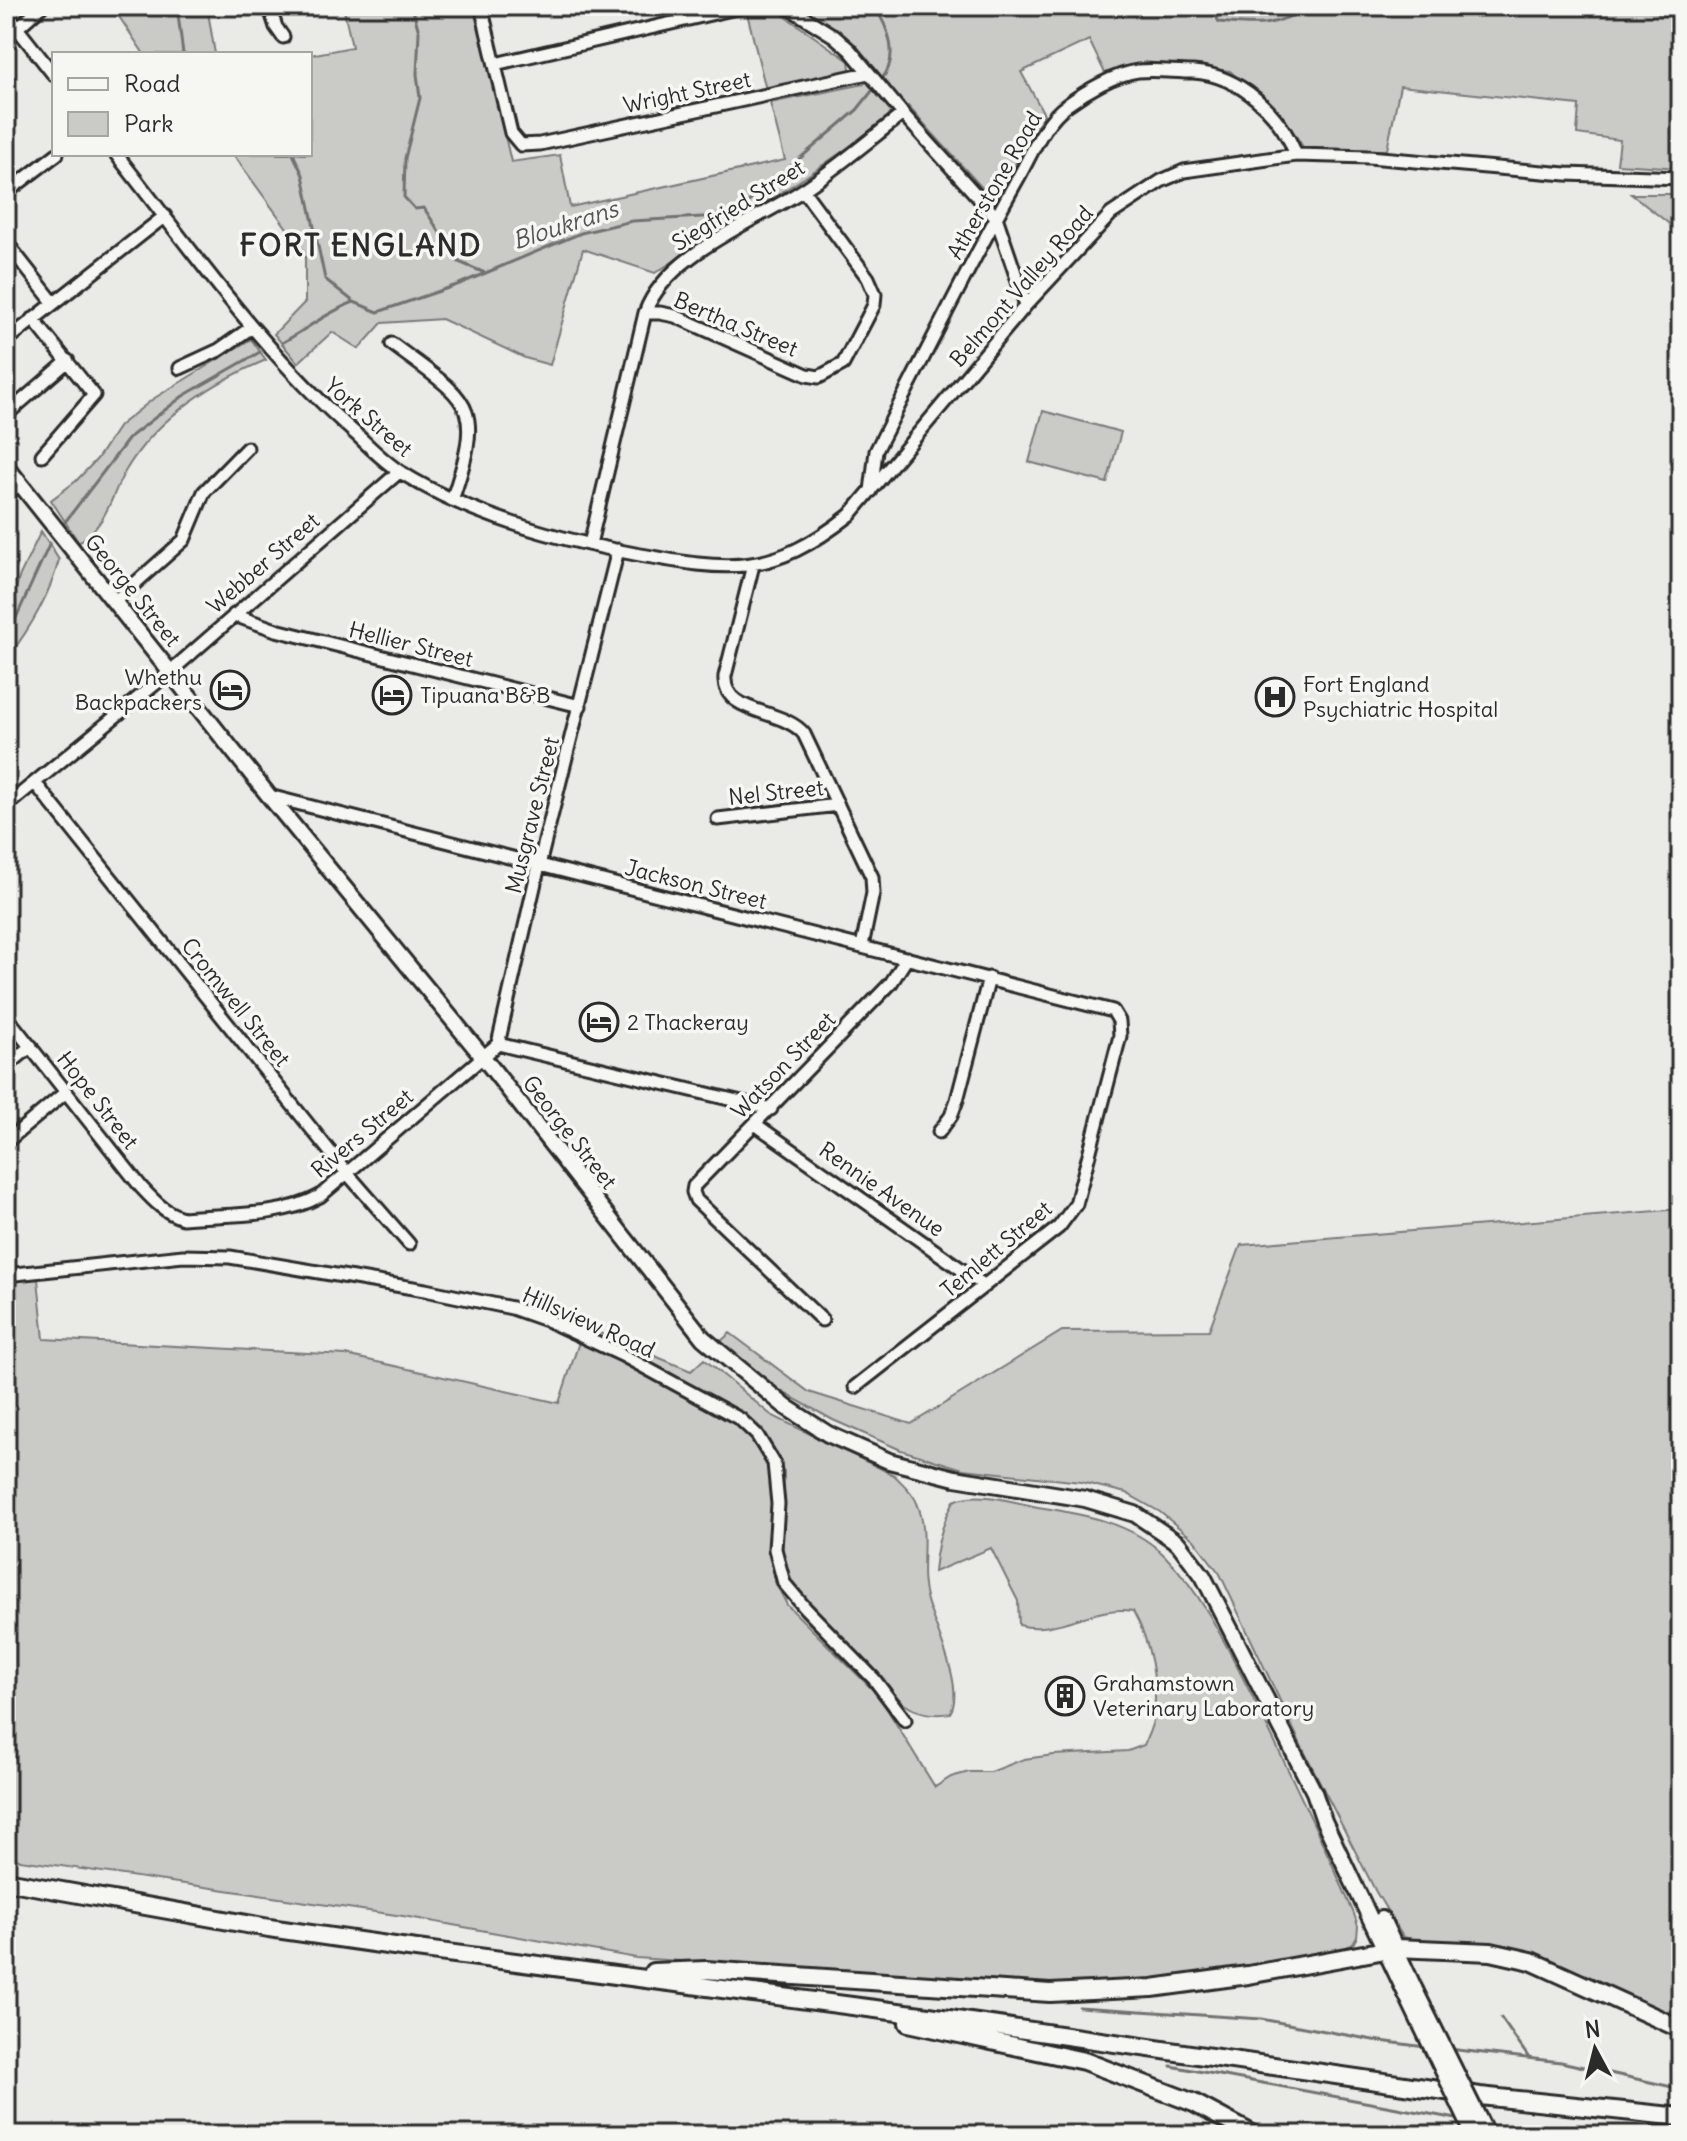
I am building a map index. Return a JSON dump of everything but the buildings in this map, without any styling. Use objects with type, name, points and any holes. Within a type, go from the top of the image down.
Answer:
[{"type":"highway","points":[[6,1881],[269,1928],[542,1967],[929,2016],[1480,2096],[1681,2117]]},
{"type":"highway","points":[[616,1974],[706,1970],[1050,1993],[1152,1988],[1248,1975],[1391,1949],[1491,1952],[1531,1961],[1681,2029]]},
{"type":"highway","points":[[762,1994],[880,2016],[1084,2061],[1194,2103],[1254,2135]]},
{"type":"main road","name":"George Street","points":[[6,466],[269,796],[483,1057],[703,1338],[786,1407],[828,1434],[889,1461],[955,1478],[1085,1499],[1135,1514],[1178,1543],[1203,1576],[1230,1626],[1411,1992]]},
{"type":"main road","points":[[1411,1992],[1474,2135]]},
{"type":"main road","points":[[1411,1992],[1487,2135]]},
{"type":"street","points":[[6,38],[42,6]]},
{"type":"street","points":[[269,6],[283,37]]},
{"type":"street","points":[[481,6],[495,64],[745,6]]},
{"type":"street","points":[[786,6],[834,36],[850,50],[996,217],[1026,305]]},
{"type":"street","points":[[6,14],[52,73]]},
{"type":"street","name":"Wright Street","points":[[495,64],[511,133],[521,145],[540,144],[873,79]]},
{"type":"street","name":"Atherstone Road","points":[[870,492],[876,451],[996,217],[1052,119],[1066,106],[1123,75],[1137,71],[1220,76],[1266,109],[1282,126],[1296,155]]},
{"type":"street","name":"Siegfried Street","points":[[590,544],[645,313],[661,282],[680,264],[803,190],[903,114]]},
{"type":"street","name":"Belmont Valley Road","points":[[786,556],[825,534],[850,515],[1026,305],[1111,214],[1161,181],[1184,171],[1296,155],[1369,157],[1566,174],[1681,178]]},
{"type":"street","points":[[6,193],[54,156]]},
{"type":"street","name":"York Street","points":[[118,156],[252,327],[316,399],[399,472],[452,500],[590,544],[717,568],[753,565],[786,556]]},
{"type":"street","name":"Bertha Street","points":[[645,313],[675,316],[807,375],[819,377],[843,364],[874,305],[875,294],[868,278],[803,190]]},
{"type":"street","points":[[6,341],[165,216]]},
{"type":"street","points":[[6,242],[53,302]]},
{"type":"street","points":[[33,319],[94,393],[94,397],[42,455]]},
{"type":"street","points":[[180,368],[219,350],[252,327]]},
{"type":"street","points":[[392,344],[463,401],[470,426],[465,460],[452,500]]},
{"type":"street","points":[[8,413],[68,361]]},
{"type":"street","points":[[114,602],[184,540],[204,492],[247,448]]},
{"type":"street","name":"Webber Street","points":[[6,806],[171,671],[399,472]]},
{"type":"street","points":[[6,495],[20,484]]},
{"type":"street","name":"Musgrave Street","points":[[498,1044],[539,865],[618,550]]},
{"type":"street","points":[[753,565],[725,676],[726,688],[730,698],[739,703],[788,720],[798,727],[872,877],[873,893],[862,946]]},
{"type":"street","name":"Hellier Street","points":[[234,615],[276,630],[580,706]]},
{"type":"street","name":"Cromwell Street","points":[[35,783],[347,1173],[409,1244]]},
{"type":"street","name":"Jackson Street","points":[[269,796],[1113,1011]]},
{"type":"street","name":"Nel Street","points":[[718,819],[838,805]]},
{"type":"street","name":"Watson Street","points":[[822,1320],[696,1200],[693,1192],[700,1178],[771,1109],[891,983],[907,958]]},
{"type":"street","points":[[939,1132],[951,1116],[957,1100],[989,978]]},
{"type":"street","name":"Temlett Street","points":[[855,1387],[1059,1227],[1076,1204],[1120,1036],[1121,1028],[1113,1011]]},
{"type":"street","name":"Hope Street","points":[[6,1016],[141,1187],[161,1207]]},
{"type":"street","points":[[498,1044],[771,1109]]},
{"type":"street","name":"Rivers Street","points":[[161,1207],[171,1215],[183,1218],[303,1205],[320,1196],[498,1044]]},
{"type":"street","points":[[6,1067],[31,1046]]},
{"type":"street","points":[[6,1142],[66,1092]]},
{"type":"street","name":"Rennie Avenue","points":[[755,1124],[985,1286]]},
{"type":"street","name":"Hillsview Road","points":[[6,1275],[183,1256],[230,1257],[512,1308],[549,1321],[622,1355],[740,1419],[757,1435],[774,1463],[778,1504],[775,1549],[784,1583],[874,1679],[905,1720]]},
{"type":"green space","points":[[112,6],[207,6],[215,52],[143,52]]},
{"type":"green space","points":[[343,6],[475,6],[511,162],[560,155],[570,207],[785,160],[770,103],[864,84],[874,70],[859,54],[793,6],[1681,6],[1681,168],[1617,164],[1620,140],[1577,134],[1579,105],[1400,86],[1387,150],[1305,150],[1287,122],[1230,71],[1145,62],[1105,73],[1089,40],[1021,72],[1044,114],[994,201],[908,106],[804,178],[655,273],[583,249],[550,365],[525,358],[442,319],[382,323],[359,349],[332,332],[298,363],[274,334],[305,302],[305,253],[234,156],[312,156],[312,55],[352,47]]},
{"type":"green space","points":[[776,10],[849,61],[850,69],[846,73],[766,90],[747,13]]},
{"type":"green space","points":[[1631,194],[1681,194],[1681,233]]},
{"type":"green space","points":[[251,339],[266,360],[206,391],[153,434],[126,470],[102,520],[79,543],[51,500],[76,481],[97,459],[119,426],[153,399]]},
{"type":"green space","points":[[1043,411],[1121,432],[1107,483],[1029,462]]},
{"type":"green space","points":[[41,531],[59,560],[38,612],[6,660],[6,620],[20,575]]},
{"type":"green space","points":[[1681,1209],[1681,2024],[1579,1975],[1403,1937],[1376,1892],[1302,1747],[1220,1574],[1194,1540],[1160,1512],[1126,1493],[1081,1482],[963,1469],[901,1450],[833,1420],[775,1388],[719,1343],[730,1333],[809,1392],[911,1424],[1062,1331],[1209,1330],[1241,1245]]},
{"type":"green space","points":[[38,1279],[44,1339],[346,1355],[559,1403],[580,1339],[728,1418],[755,1442],[767,1461],[772,1477],[773,1509],[769,1538],[775,1582],[787,1605],[879,1696],[935,1787],[951,1777],[969,1772],[991,1772],[1024,1759],[1128,1751],[1144,1745],[1153,1722],[1155,1702],[1154,1675],[1148,1648],[1133,1611],[1104,1612],[1048,1626],[1019,1625],[1018,1601],[991,1548],[934,1572],[940,1535],[954,1501],[974,1497],[1007,1500],[1122,1527],[1152,1544],[1165,1556],[1204,1606],[1280,1753],[1330,1860],[1354,1914],[1358,1926],[1357,1937],[1353,1944],[1339,1951],[1293,1960],[1135,1982],[1051,1986],[636,1958],[403,1916],[6,1858],[6,1282]]},
{"type":"green space","points":[[583,1326],[691,1371],[704,1359],[771,1415],[894,1475],[907,1488],[921,1515],[924,1589],[952,1674],[954,1702],[950,1713],[926,1713],[904,1704],[794,1587],[784,1567],[782,1544],[784,1472],[759,1430],[582,1331]]},
{"type":"waterway","name":"Bloukrans","points":[[177,6],[183,52]]},
{"type":"waterway","points":[[412,6],[419,32],[417,74],[420,98],[405,158],[404,197],[415,209],[424,208],[459,262],[485,273]]},
{"type":"waterway","name":"Bloukrans","points":[[874,6],[888,33],[891,53],[887,71],[881,80]]},
{"type":"waterway","name":"Bloukrans","points":[[1211,6],[1219,22],[1255,24],[1276,22],[1308,6]]},
{"type":"waterway","name":"Bloukrans","points":[[1631,6],[1681,17]]},
{"type":"waterway","name":"Bloukrans","points":[[294,156],[303,175],[325,279],[354,302],[378,312],[457,285],[581,233],[632,221],[720,216],[746,204],[857,110],[876,86]]},
{"type":"waterway","points":[[282,343],[354,302]]},
{"type":"waterway","points":[[65,522],[130,437],[183,396],[260,352]]},
{"type":"waterway","points":[[6,640],[50,543]]},
{"type":"waterway","points":[[1079,2007],[1261,2019],[1425,2047]]},
{"type":"waterway","points":[[1501,2018],[1529,2058]]},
{"type":"waterway","points":[[1449,2049],[1561,2062],[1681,2089]]},
{"type":"waterway","points":[[1171,2066],[1462,2120]]},
{"type":"waterway","points":[[1489,2125],[1635,2135]]},
{"type":"place","name":"Whethu Backpackers","points":[[230,690]]},
{"type":"place","name":"Tipuana B&B","points":[[392,695]]},
{"type":"place","name":"Fort England Psychiatric Hospital","points":[[1275,697]]},
{"type":"place","name":"2 Thackeray","points":[[599,1022]]},
{"type":"place","name":"Grahamstown Veterinary Laboratory","points":[[1065,1696]]},
{"type":"district","name":"FORT ENGLAND","points":[[361,245]]}]
